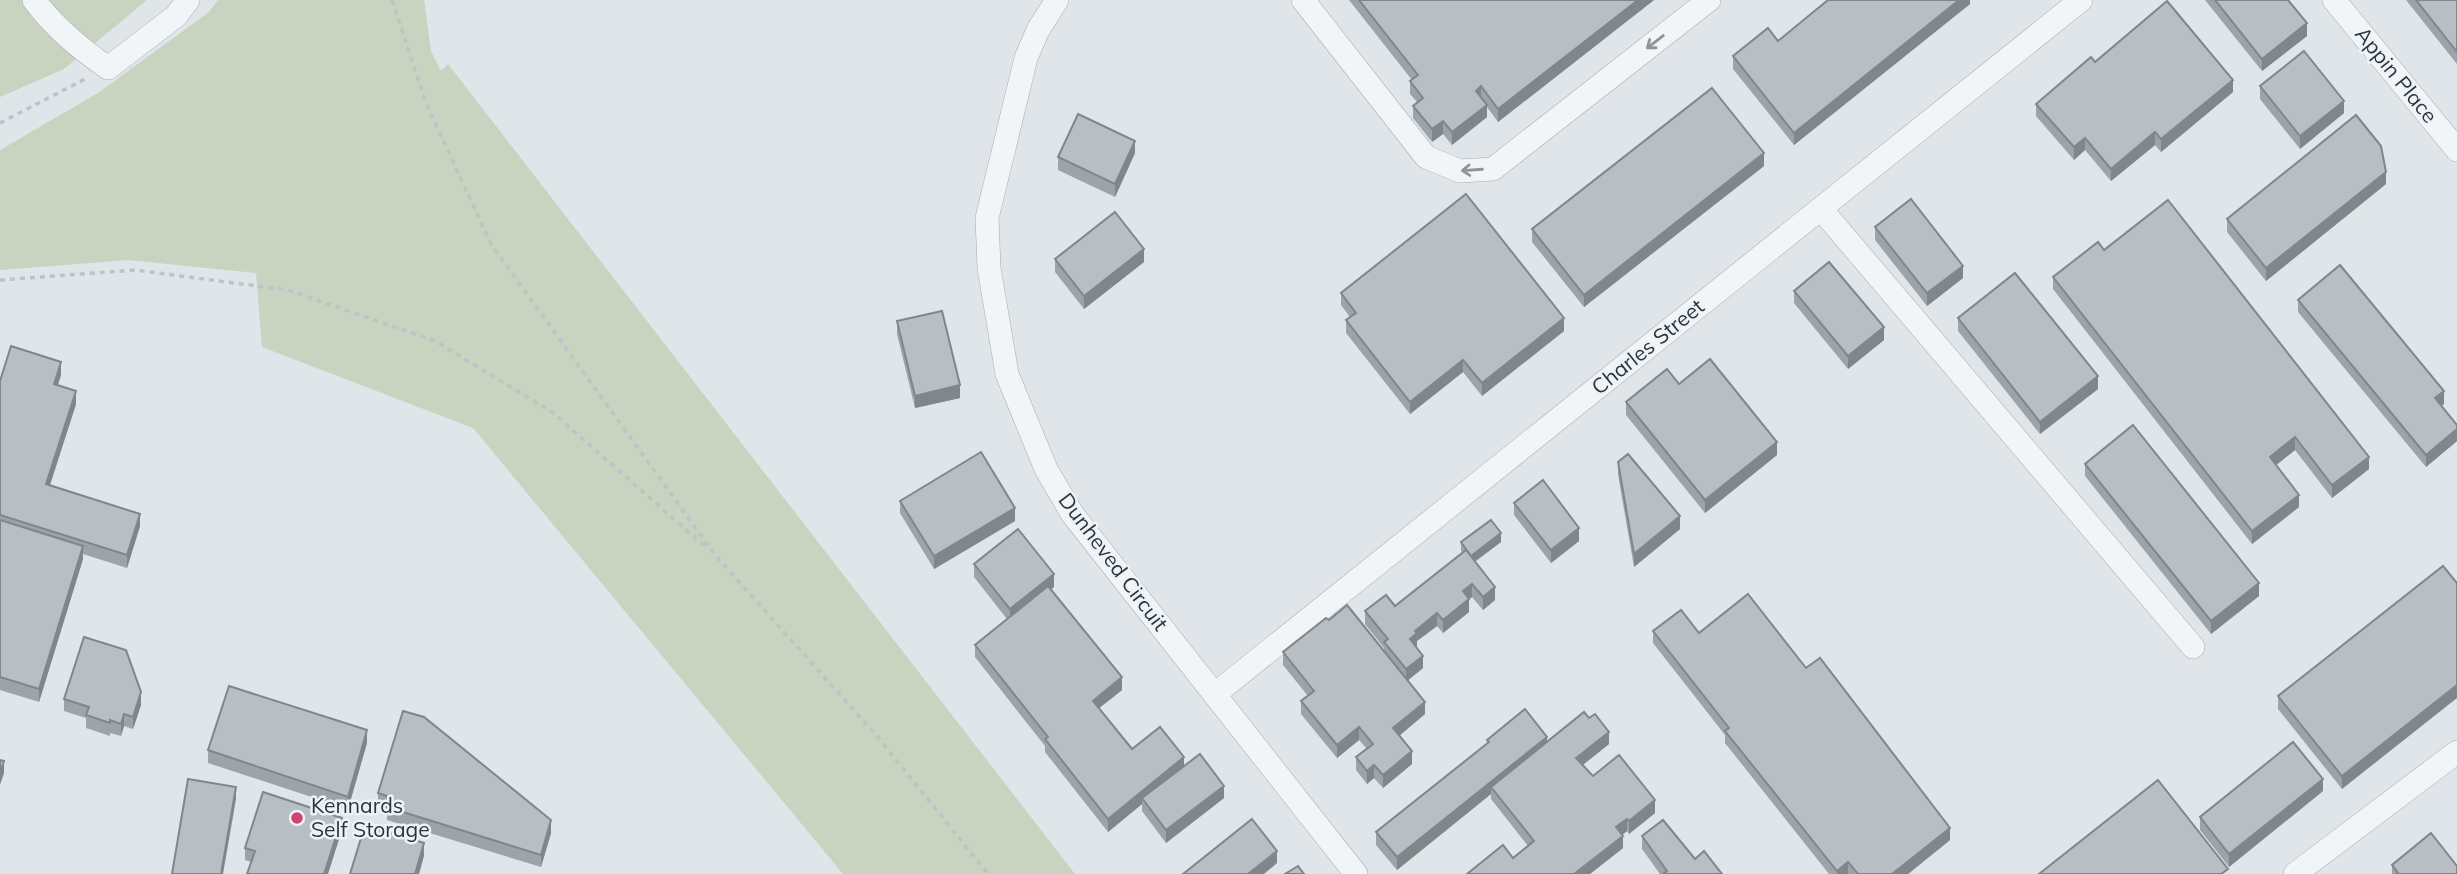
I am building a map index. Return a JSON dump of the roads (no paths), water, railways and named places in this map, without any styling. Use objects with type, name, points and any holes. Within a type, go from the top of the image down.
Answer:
[{"type":"street","points":[[34,0],[51,23],[79,48],[108,68],[176,16],[188,0]]},
{"type":"street","name":"Dunheved Circuit","points":[[1057,0],[1038,30],[1026,58],[987,218],[989,268],[1007,374],[1046,469],[1073,515],[1356,874]]},
{"type":"street","points":[[1303,0],[1426,157],[1460,171],[1493,169],[1709,0]]},
{"type":"street","name":"Charles Street","points":[[1215,694],[2081,0]]},
{"type":"street","name":"Appin Place","points":[[2334,0],[2457,150]]},
{"type":"street","points":[[1821,209],[2193,648]]},
{"type":"street","points":[[2295,874],[2457,752]]},
{"type":"place","name":"Kennards Self Storage","points":[[297,818]]}]
